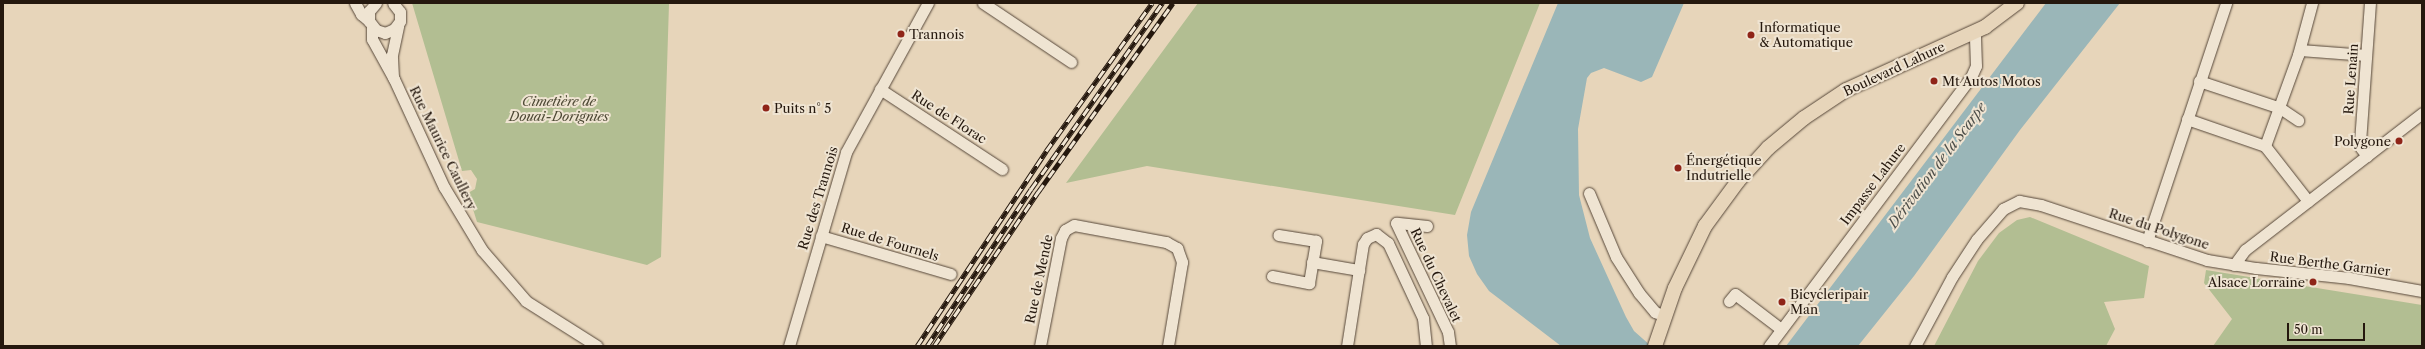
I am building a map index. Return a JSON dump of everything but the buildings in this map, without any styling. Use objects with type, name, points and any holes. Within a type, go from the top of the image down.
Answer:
[{"type":"main road","name":"Boulevard Lahure","points":[[1656,343],[1675,288],[1705,226],[1738,181],[1772,144],[1812,112],[1856,84],[1974,32],[2001,17],[2017,3]]},
{"type":"street","name":"Rue Maurice Caullery","points":[[355,3],[361,14],[370,24],[372,40],[394,79],[444,187],[482,250],[518,293],[549,317],[597,346]]},
{"type":"street","points":[[376,3],[369,11],[370,24],[385,33],[398,26]]},
{"type":"street","name":"Rue Maurice Caullery","points":[[393,3],[400,14],[392,56],[394,79]]},
{"type":"street","name":"Rue des Trannois","points":[[789,346],[842,162],[880,89],[928,3]]},
{"type":"street","points":[[983,3],[1071,62]]},
{"type":"street","points":[[2146,241],[2226,3]]},
{"type":"street","points":[[2265,146],[2300,50],[2312,3]]},
{"type":"street","name":"Rue Lenain","points":[[2367,156],[2360,144],[2370,3]]},
{"type":"street","name":"Impasse Lahure","points":[[1769,346],[1972,76],[1976,66],[1974,32]]},
{"type":"street","points":[[2300,50],[2366,55]]},
{"type":"street","points":[[2199,81],[2280,108],[2298,120]]},
{"type":"street","name":"Rue de Florac","points":[[880,89],[1002,169]]},
{"type":"street","points":[[2234,265],[2245,250],[2422,113]]},
{"type":"street","points":[[2187,119],[2265,146],[2308,201]]},
{"type":"street","points":[[1589,193],[1616,257],[1639,294],[1654,312],[1665,316]]},
{"type":"street","name":"Rue du Polygone","points":[[1915,346],[1948,285],[1976,239],[1997,214],[2014,203],[2025,201],[2041,205],[2198,258],[2234,265]]},
{"type":"street","name":"Rue du Chevalet","points":[[1426,226],[1396,223],[1448,332],[1450,346]]},
{"type":"street","name":"Rue de Mende","points":[[1040,346],[1065,230],[1074,225],[1166,242],[1177,248],[1181,255],[1182,262],[1168,346]]},
{"type":"street","points":[[1347,346],[1365,240],[1372,234],[1380,235],[1391,248],[1423,318],[1426,346]]},
{"type":"street","points":[[1272,276],[1309,283],[1316,242],[1278,235]]},
{"type":"street","name":"Rue de Fournels","points":[[821,236],[951,274]]},
{"type":"street","points":[[1312,262],[1359,270]]},
{"type":"street","name":"Rue Berthe Garnier","points":[[2234,265],[2349,278],[2422,291]]},
{"type":"street","points":[[1729,301],[1735,294],[1781,329]]},
{"type":"green space","name":"Cimetière de Douai-Dorignies","points":[[412,3],[669,4],[661,257],[647,265],[477,222],[468,193],[475,189],[477,179],[471,170],[462,171]]},
{"type":"green space","points":[[1198,3],[1540,3],[1455,215],[1147,166],[1066,183]]},
{"type":"green space","points":[[2030,217],[2149,266],[2144,298],[2104,302],[2115,329],[2106,346],[1934,346],[1978,261],[1999,233],[2017,220]]},
{"type":"green space","points":[[2206,270],[2422,305],[2422,346],[2213,346],[2232,319],[2204,283]]},
{"type":"water","points":[[1558,3],[1684,3],[1652,77],[1641,82],[1604,68],[1591,73],[1587,78],[1578,129],[1579,195],[1590,238],[1626,317],[1634,331],[1651,346],[1561,346],[1489,291],[1477,274],[1469,256],[1467,235],[1471,212]]},
{"type":"water","name":"Dérivation de la Scarpe","points":[[2046,3],[2120,3],[2020,130],[1914,276],[1858,346],[1786,346]]},
{"type":"railway","points":[[917,346],[1046,151],[1152,3]]},
{"type":"railway","points":[[927,346],[1031,189],[1162,3]]},
{"type":"railway","points":[[934,346],[1038,192],[1173,3]]},
{"type":"place","name":"Trannois","points":[[901,34]]},
{"type":"place","name":"Informatique & Automatique","points":[[1751,35]]},
{"type":"place","name":"Mt Autos Motos","points":[[1934,81]]},
{"type":"place","name":"Puits n° 5","points":[[766,108]]},
{"type":"place","name":"Polygone","points":[[2399,141]]},
{"type":"place","name":"Énergétique Indutrielle","points":[[1678,168]]},
{"type":"place","name":"Alsace Lorraine","points":[[2313,282]]},
{"type":"place","name":"Bicycleripair Man","points":[[1782,302]]}]
